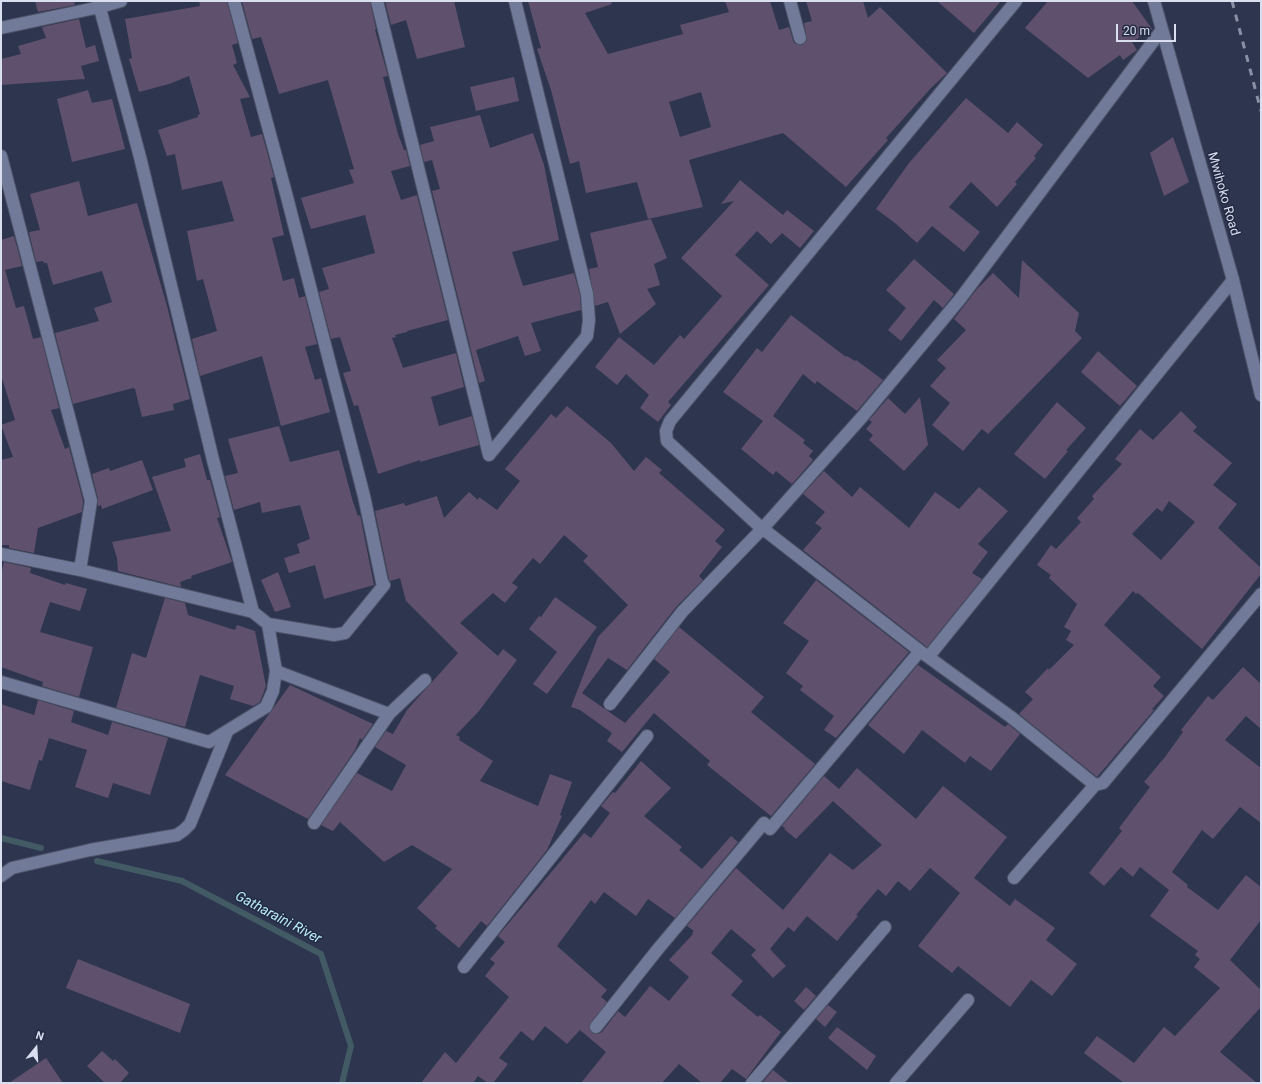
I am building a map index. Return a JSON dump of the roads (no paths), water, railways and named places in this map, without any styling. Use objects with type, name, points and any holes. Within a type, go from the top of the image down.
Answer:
[{"type":"street","points":[[1,28],[99,4],[121,1]]},
{"type":"street","points":[[1,554],[80,570],[254,612],[268,624],[334,635],[345,633],[384,584],[382,582],[359,473],[288,198],[234,1]]},
{"type":"street","points":[[377,1],[489,455],[587,336],[589,320],[587,294],[515,1]]},
{"type":"street","points":[[790,1],[800,38]]},
{"type":"street","points":[[1016,1],[670,421],[666,431],[667,441],[763,528],[925,654],[1011,717],[1095,784]]},
{"type":"street","name":"Mwihoko Road","points":[[1154,1],[1161,31],[1233,280],[1261,395]]},
{"type":"street","points":[[99,4],[140,157],[213,460],[254,612]]},
{"type":"street","points":[[610,704],[682,612],[763,528],[862,417],[960,299],[1161,31]]},
{"type":"street","points":[[1,156],[91,501],[80,570]]},
{"type":"street","points":[[596,1027],[658,949],[767,826],[925,654],[1233,280]]},
{"type":"street","points":[[1014,878],[1095,784],[1103,783],[1261,594]]},
{"type":"street","points":[[1,682],[209,742],[266,707],[274,691],[276,672],[268,624]]},
{"type":"street","points":[[276,672],[389,714]]},
{"type":"street","points":[[314,823],[389,714],[425,680]]},
{"type":"street","points":[[1,876],[12,868],[90,850],[177,835],[190,824],[227,732]]},
{"type":"street","points":[[464,967],[647,736]]},
{"type":"street","points":[[752,1083],[885,927]]},
{"type":"street","points":[[896,1083],[907,1078],[968,1000]]},
{"type":"waterway","name":"Gatharaini River","points":[[1,838],[41,848]]},
{"type":"waterway","name":"Gatharaini River","points":[[97,861],[182,881],[321,954],[351,1046],[342,1083]]},
{"type":"railway","points":[[1232,1],[1261,111]]}]
